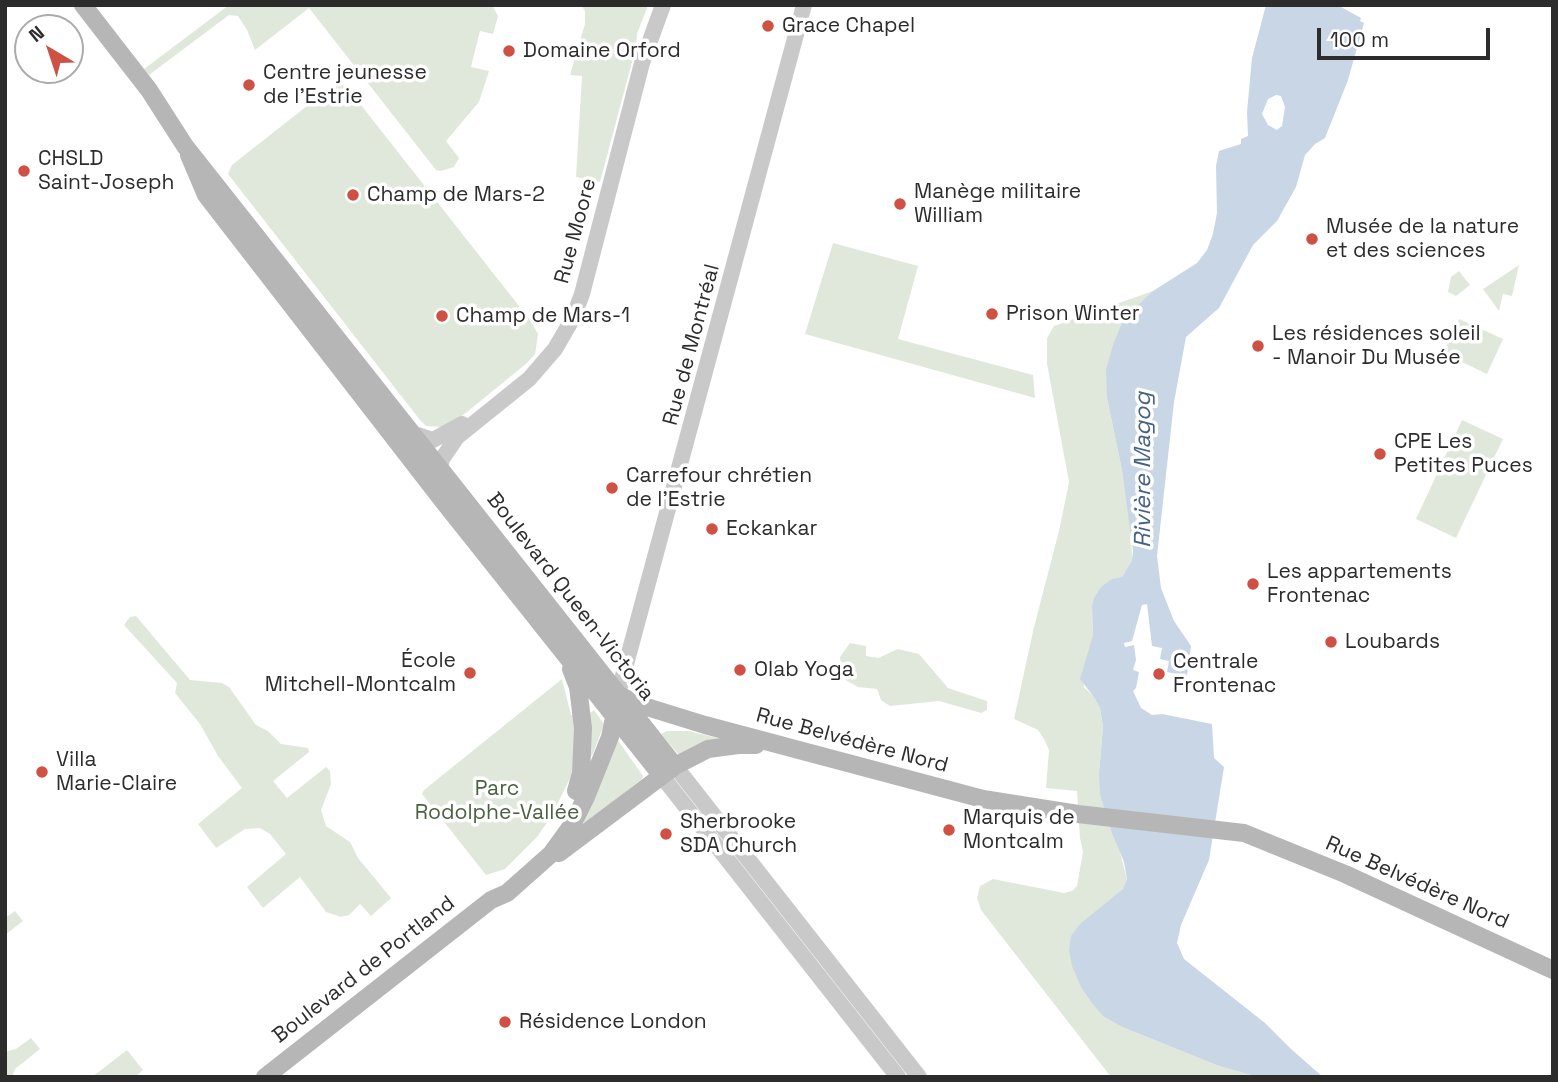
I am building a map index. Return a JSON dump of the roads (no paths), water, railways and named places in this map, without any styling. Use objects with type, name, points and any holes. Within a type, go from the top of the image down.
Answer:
[{"type":"main road","name":"Boulevard Queen-Victoria","points":[[83,5],[149,90],[185,146],[210,174],[644,727],[668,770]]},
{"type":"main road","name":"Boulevard Queen-Victoria","points":[[185,146],[206,195],[614,716]]},
{"type":"main road","points":[[557,644],[574,676],[582,709],[583,752],[576,791]]},
{"type":"main road","name":"Boulevard de Portland","points":[[265,1077],[491,900],[507,893],[551,854],[572,825],[618,734],[614,716],[618,694]]},
{"type":"main road","name":"Rue Belvédère Nord","points":[[618,694],[634,703],[705,725],[983,799],[1078,814],[1244,832],[1345,874],[1553,970]]},
{"type":"main road","points":[[576,791],[618,734],[644,727],[705,725]]},
{"type":"main road","name":"Boulevard Queen-Victoria","points":[[618,734],[668,770]]},
{"type":"main road","points":[[526,878],[668,770],[701,752],[722,747],[781,746]]},
{"type":"main road","name":"Boulevard de Portland","points":[[491,900],[499,886],[548,841],[576,791]]},
{"type":"street","name":"Rue Moore","points":[[439,467],[446,450],[457,438],[535,373],[555,349],[573,318],[582,294],[642,63],[663,5]]},
{"type":"street","name":"Rue de Montréal","points":[[618,694],[804,5]]},
{"type":"street","points":[[412,433],[426,440],[437,440],[471,418],[484,416]]},
{"type":"street","points":[[439,467],[438,477],[443,501]]},
{"type":"street","name":"Boulevard Queen-Victoria","points":[[668,770],[898,1077]]},
{"type":"street","name":"Boulevard Queen-Victoria","points":[[668,770],[919,1077]]},
{"type":"water","name":"Rivière Magog","points":[[1266,5],[1342,5],[1341,7],[1361,18],[1360,21],[1364,23],[1348,80],[1325,138],[1305,155],[1296,187],[1277,221],[1253,245],[1219,308],[1186,337],[1174,402],[1157,556],[1161,588],[1174,621],[1191,646],[1187,676],[1167,672],[1169,661],[1160,659],[1162,648],[1152,646],[1147,604],[1142,605],[1132,641],[1124,643],[1125,647],[1134,645],[1136,660],[1133,670],[1139,672],[1133,691],[1141,708],[1152,715],[1162,714],[1212,724],[1214,758],[1224,767],[1209,860],[1181,925],[1177,943],[1184,959],[1265,1023],[1323,1077],[1258,1077],[1219,1066],[1122,1027],[1103,1016],[1094,1006],[1081,987],[1069,950],[1071,936],[1080,924],[1123,889],[1127,879],[1124,862],[1100,794],[1103,727],[1100,708],[1080,679],[1093,635],[1094,598],[1101,587],[1112,579],[1122,577],[1132,560],[1133,551],[1122,470],[1107,398],[1106,370],[1121,325],[1153,291],[1197,263],[1207,250],[1217,213],[1216,166],[1219,151],[1241,144],[1241,139],[1248,136],[1247,112],[1252,58]],"holes":[[[1281,96],[1285,107],[1282,126],[1277,130],[1268,125],[1262,114],[1268,99]]]},
{"type":"place","name":"Grace Chapel","points":[[768,26]]},
{"type":"place","name":"Domaine Orford","points":[[509,51]]},
{"type":"place","name":"Centre jeunesse de l'Estrie","points":[[249,85]]},
{"type":"place","name":"CHSLD Saint-Joseph","points":[[24,171]]},
{"type":"place","name":"Champ de Mars-2","points":[[353,195]]},
{"type":"place","name":"Manège militaire William","points":[[900,204]]},
{"type":"place","name":"Musée de la nature et des sciences","points":[[1312,239]]},
{"type":"place","name":"Prison Winter","points":[[992,314]]},
{"type":"place","name":"Champ de Mars-1","points":[[442,316]]},
{"type":"place","name":"Les résidences soleil - Manoir Du Musée","points":[[1258,346]]},
{"type":"place","name":"CPE Les Petites Puces","points":[[1380,454]]},
{"type":"place","name":"Carrefour chrétien de l'Estrie","points":[[612,488]]},
{"type":"place","name":"Eckankar","points":[[712,529]]},
{"type":"place","name":"Les appartements Frontenac","points":[[1253,584]]},
{"type":"place","name":"Loubards","points":[[1331,642]]},
{"type":"place","name":"Olab Yoga","points":[[740,670]]},
{"type":"place","name":"École Mitchell-Montcalm","points":[[470,673]]},
{"type":"place","name":"Centrale Frontenac","points":[[1159,674]]},
{"type":"place","name":"Villa Marie-Claire","points":[[42,772]]},
{"type":"place","name":"Marquis de Montcalm","points":[[949,830]]},
{"type":"place","name":"Sherbrooke SDA Church","points":[[666,834]]},
{"type":"place","name":"Résidence London","points":[[505,1022]]},
{"type":"park label","name":"Parc Rodolphe-Vallée","points":[[497,801]]}]
